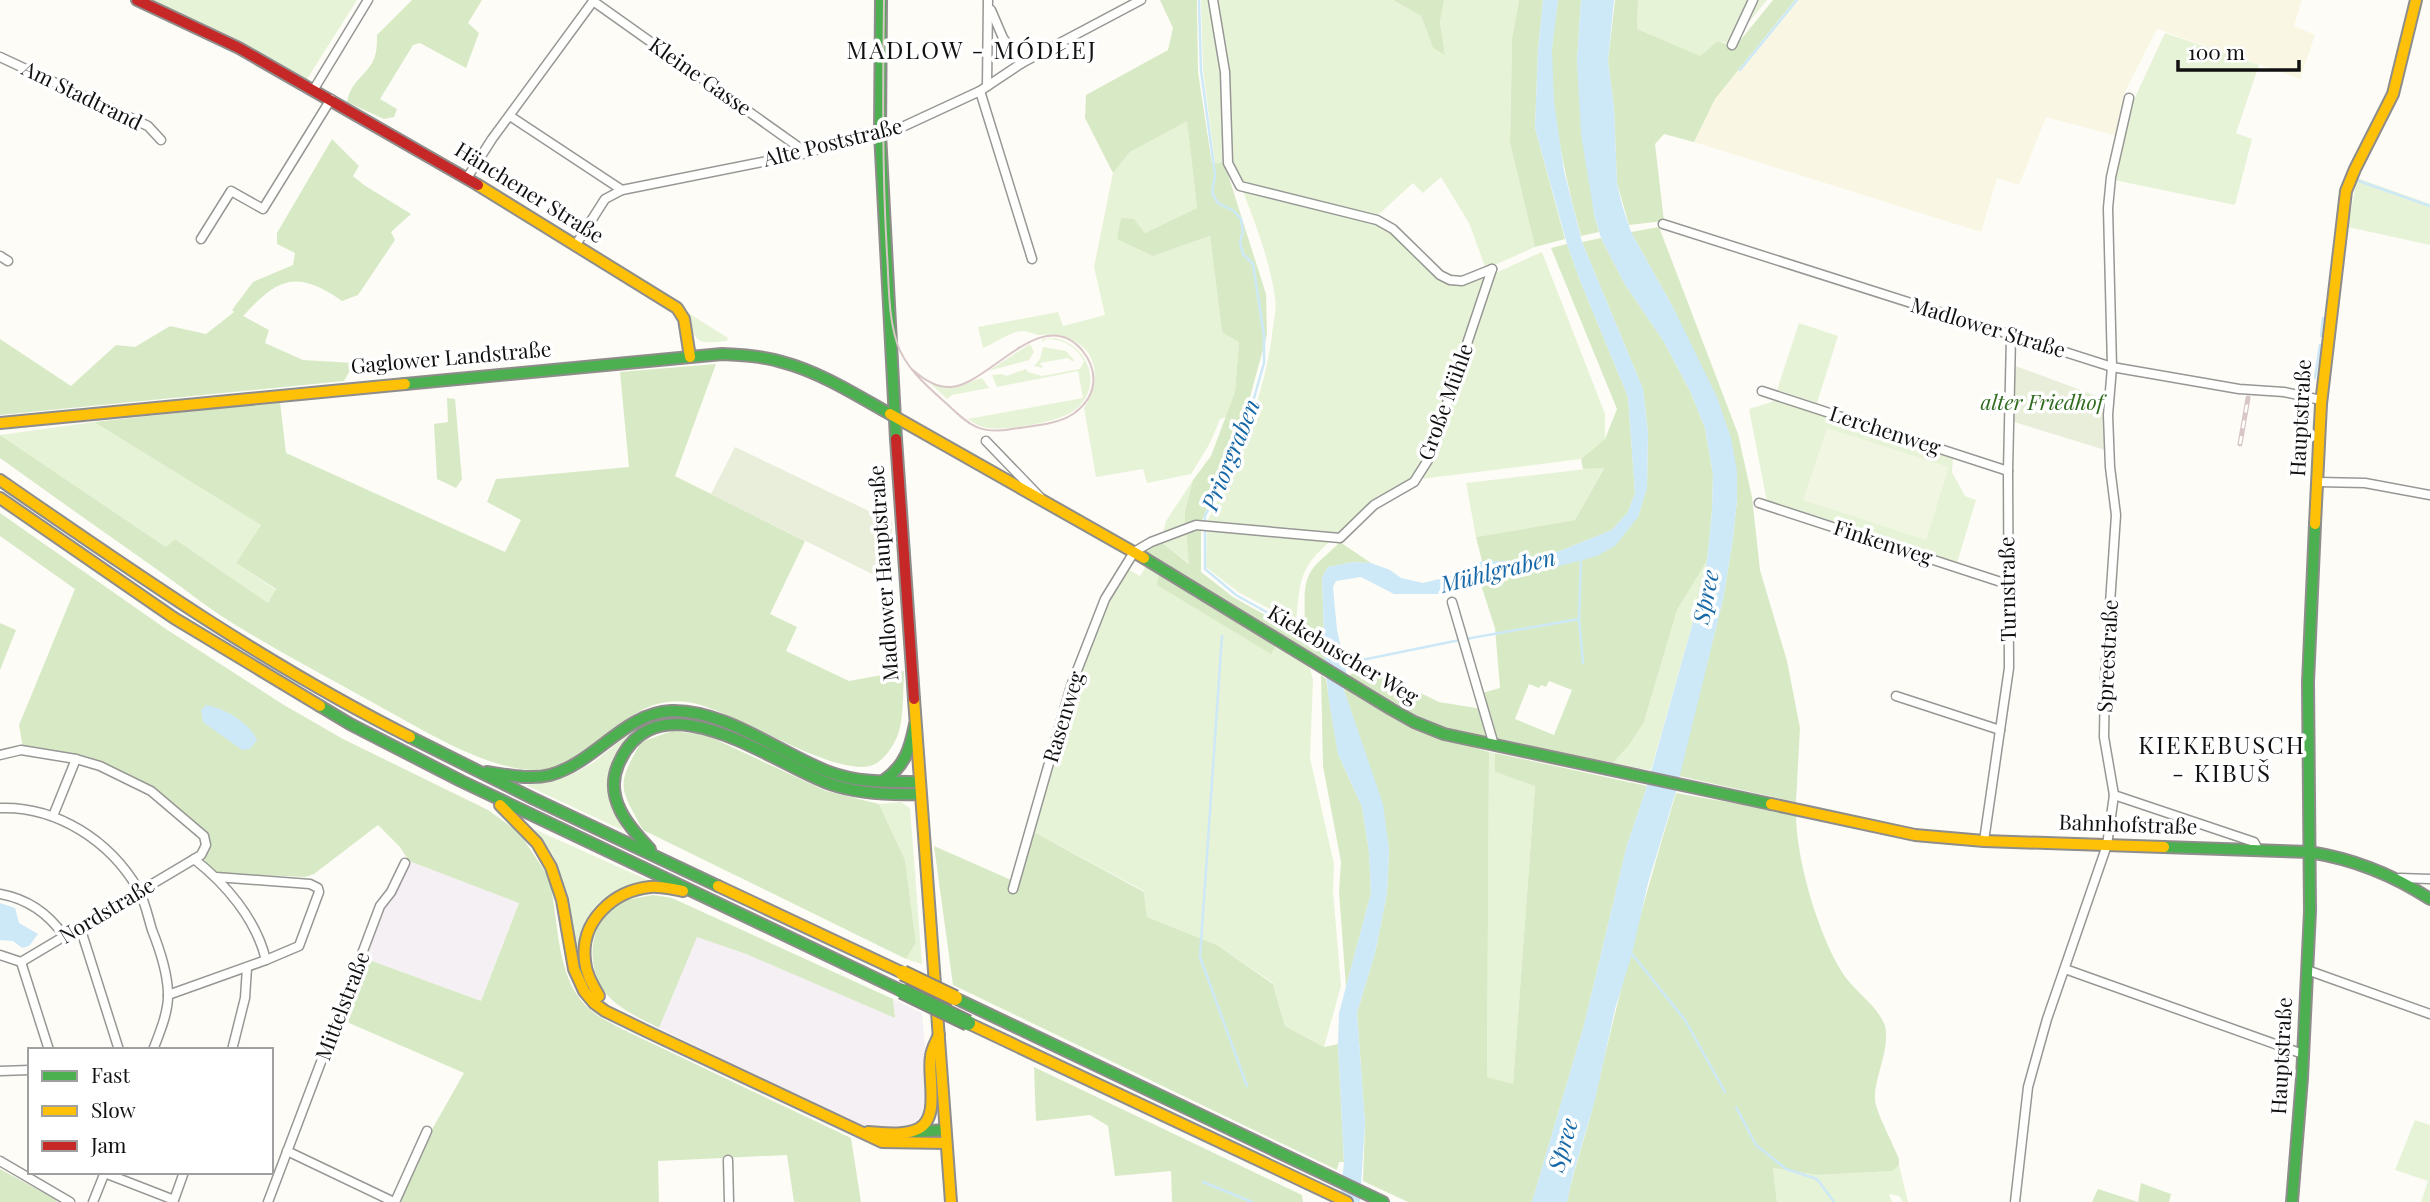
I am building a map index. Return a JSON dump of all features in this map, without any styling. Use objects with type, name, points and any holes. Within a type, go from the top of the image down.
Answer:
[{"type":"main road","name":"Hänchener Straße","points":[[137,0],[239,48],[314,89],[467,178],[677,308],[684,319],[690,357]]},
{"type":"main road","name":"Madlower Hauptstraße","points":[[881,0],[880,133],[883,237],[919,788],[951,1202]]},
{"type":"main road","name":"Hauptstraße","points":[[2292,1202],[2310,911],[2308,682],[2321,400],[2343,206],[2355,166],[2392,95],[2416,0]]},
{"type":"main road","name":"Gaglower Landstraße","points":[[0,423],[722,354],[756,356],[783,362],[810,372],[894,416]]},
{"type":"main road","name":"Kiekebuscher Weg","points":[[894,416],[1134,552],[1414,722],[1444,734],[1816,814]]},
{"type":"main road","points":[[0,480],[258,653],[351,707],[472,769],[1383,1202]]},
{"type":"main road","points":[[0,498],[174,618],[350,724],[488,794],[1347,1202]]},
{"type":"main road","points":[[472,769],[526,777],[552,775],[585,760],[642,719],[667,711],[683,711],[719,720],[832,773],[919,788]]},
{"type":"main road","points":[[658,858],[628,825],[620,811],[614,787],[615,775],[625,751],[639,736],[662,725],[675,722],[703,727],[811,776],[847,789],[879,794],[919,788]]},
{"type":"main road","points":[[882,782],[905,764],[915,724]]},
{"type":"main road","points":[[488,794],[528,832],[551,867],[562,900],[574,969],[584,991],[594,1003],[622,1019],[882,1142],[945,1136]]},
{"type":"main road","name":"Bahnhofstraße","points":[[1816,814],[1915,835],[1984,841],[2309,852],[2362,863],[2400,878],[2430,899]]},
{"type":"main road","points":[[622,1019],[593,988],[585,968],[584,942],[596,915],[606,903],[619,895],[650,887],[695,892]]},
{"type":"main road","points":[[905,1132],[926,1123],[930,1116],[932,1107],[929,1053],[939,1035]]},
{"type":"main road","points":[[852,1130],[945,1136]]},
{"type":"street","points":[[314,89],[368,0]]},
{"type":"street","points":[[467,178],[594,0]]},
{"type":"street","name":"Kleine Gasse","points":[[594,0],[807,153]]},
{"type":"street","name":"Alte Poststraße","points":[[622,190],[807,153],[862,134],[887,134],[984,88],[1022,63],[1141,0]]},
{"type":"street","name":"Große Mühle","points":[[1134,552],[1162,537],[1196,524],[1340,538],[1374,505],[1414,482],[1428,460],[1492,270],[1462,281],[1450,280],[1440,275],[1393,229],[1377,220],[1240,186],[1228,163],[1225,72],[1213,0]]},
{"type":"street","points":[[1732,45],[1752,0]]},
{"type":"street","points":[[989,4],[1003,38],[1022,63]]},
{"type":"street","points":[[989,4],[984,88],[1032,259]]},
{"type":"street","name":"Am Stadtrand","points":[[0,57],[148,126],[161,140]]},
{"type":"street","name":"Spreestraße","points":[[2015,1202],[2028,1087],[2047,1019],[2107,845],[2114,795],[2104,737],[2105,677],[2116,515],[2110,467],[2108,415],[2112,367],[2108,208],[2111,177],[2129,98]]},
{"type":"street","points":[[201,239],[231,191],[263,209],[331,99]]},
{"type":"street","points":[[510,116],[622,190],[605,200],[575,246]]},
{"type":"street","name":"Madlower Straße","points":[[1663,224],[2112,367],[2239,389],[2284,392],[2321,400]]},
{"type":"street","name":"Turnstraße","points":[[1984,841],[2009,668],[2007,584],[2011,336]]},
{"type":"street","name":"Lerchenweg","points":[[1762,391],[2008,471]]},
{"type":"street","points":[[986,441],[1043,500]]},
{"type":"street","points":[[2318,482],[2365,483],[2430,495]]},
{"type":"street","name":"Finkenweg","points":[[1759,503],[2007,584]]},
{"type":"street","name":"Rasenweg","points":[[1013,889],[1071,686],[1105,599],[1134,552]]},
{"type":"street","points":[[1452,602],[1494,745]]},
{"type":"street","points":[[1896,696],[2000,730]]},
{"type":"street","points":[[0,755],[21,750],[76,759],[125,777],[152,791],[204,836],[206,845],[201,855],[194,859],[216,877],[243,912],[257,935],[266,960]]},
{"type":"street","points":[[53,816],[76,759]]},
{"type":"street","points":[[2114,795],[2254,842],[2259,851]]},
{"type":"street","points":[[0,808],[53,816],[72,825],[100,844],[126,871],[140,892],[164,960],[168,995],[154,1048]]},
{"type":"street","name":"Nordstraße","points":[[21,962],[194,859]]},
{"type":"street","name":"Mittelstraße","points":[[268,1202],[380,906],[391,892],[405,863]]},
{"type":"street","points":[[168,995],[247,968],[299,946],[319,892],[318,888],[310,884],[216,877]]},
{"type":"street","points":[[2400,878],[2430,879]]},
{"type":"street","points":[[0,894],[43,911],[64,936]]},
{"type":"street","points":[[80,927],[118,1048]]},
{"type":"street","points":[[0,955],[21,962],[48,1048]]},
{"type":"street","points":[[233,1048],[246,998],[247,968]]},
{"type":"street","points":[[2065,969],[2303,1054]]},
{"type":"street","points":[[2307,970],[2430,1014]]},
{"type":"street","points":[[0,1071],[28,1070]]},
{"type":"street","points":[[287,1151],[394,1202],[427,1131]]},
{"type":"street","points":[[728,1160],[729,1202]]},
{"type":"street","points":[[0,1161],[70,1202]]},
{"type":"street","points":[[93,1202],[104,1174]]},
{"type":"street","points":[[107,1174],[174,1200],[183,1174]]},
{"type":"shaded area","points":[[1795,0],[2302,0],[2294,26],[2315,35],[2300,79],[2157,29],[2124,94],[2117,136],[2046,117],[2019,185],[1997,178],[1981,232],[1694,142],[1715,99]]},
{"type":"shaded area","points":[[409,861],[519,902],[481,1001],[364,958],[382,912]]},
{"type":"shaded area","points":[[696,936],[746,954],[895,1017],[893,999],[922,1013],[928,1079],[923,1114],[913,1124],[894,1129],[873,1129],[851,1122],[659,1028]]},
{"type":"green space","points":[[153,0],[357,0],[307,79],[240,41]]},
{"type":"green space","points":[[412,0],[482,0],[468,23],[479,33],[466,68],[420,43],[413,45],[380,99],[397,109],[394,117],[384,119],[347,102],[354,85],[374,60],[377,35]]},
{"type":"green space","points":[[1160,0],[1197,0],[1198,72],[1212,164],[1224,162],[1266,294],[1267,335],[1250,397],[1202,521],[1185,525],[1185,511],[1193,480],[1211,456],[1235,392],[1239,342],[1222,332],[1210,236],[1153,256],[1117,239],[1121,218],[1134,219],[1145,233],[1197,208],[1187,121],[1130,152],[1113,173],[1085,118],[1086,95],[1168,50],[1173,28]]},
{"type":"green space","points":[[1201,0],[1209,0],[1226,121],[1224,162],[1215,164],[1203,69]]},
{"type":"green space","points":[[1217,0],[1393,0],[1421,16],[1433,48],[1445,54],[1440,22],[1444,0],[1519,0],[1512,39],[1510,143],[1535,247],[1486,269],[1469,223],[1441,177],[1423,193],[1413,183],[1377,216],[1242,182],[1231,162],[1231,108]]},
{"type":"green space","points":[[1393,0],[1444,0],[1440,22],[1445,55],[1433,48],[1421,16]]},
{"type":"green space","points":[[1519,0],[1543,0],[1535,128],[1565,239],[1535,247],[1510,143],[1512,39]]},
{"type":"green space","points":[[1558,0],[1581,0],[1577,61],[1594,214],[1599,232],[1581,236],[1564,167],[1553,96],[1552,49]]},
{"type":"green space","points":[[1615,0],[1638,0],[1637,29],[1700,56],[1718,41],[1735,47],[1773,0],[1795,0],[1715,99],[1694,142],[1664,134],[1655,144],[1664,221],[1629,225],[1617,183],[1614,108],[1608,61]]},
{"type":"green space","points":[[1638,0],[1767,0],[1731,44],[1718,41],[1700,57],[1637,29]]},
{"type":"green space","points":[[2165,33],[2259,65],[2236,133],[2252,139],[2235,205],[2114,180],[2131,106]]},
{"type":"green space","points":[[1187,120],[1197,208],[1145,233],[1134,219],[1153,256],[1210,236],[1222,332],[1239,341],[1235,392],[1227,417],[1220,419],[1210,443],[1191,474],[1147,483],[1143,469],[1096,477],[1084,408],[1090,398],[1095,377],[1091,357],[1085,349],[1065,337],[1023,331],[983,348],[978,327],[1058,312],[1063,326],[1105,315],[1094,267],[1113,173],[1130,152]]},
{"type":"green space","points":[[332,139],[359,166],[353,176],[411,214],[391,232],[395,240],[358,295],[342,301],[313,285],[289,282],[267,293],[243,316],[269,330],[265,343],[303,360],[354,363],[344,381],[0,415],[0,339],[71,386],[116,345],[135,347],[170,326],[206,334],[234,312],[232,310],[253,282],[293,265],[295,253],[277,244],[277,233]]},
{"type":"green space","points":[[2357,178],[2430,204],[2430,245],[2348,227]]},
{"type":"green space","points":[[1243,191],[1375,223],[1390,231],[1441,280],[1464,283],[1487,276],[1424,460],[1411,479],[1379,497],[1336,534],[1207,522],[1238,454],[1255,408],[1268,360],[1275,312],[1270,271]]},
{"type":"green space","points":[[1659,227],[1738,434],[1752,497],[1760,570],[1787,661],[1800,728],[1796,802],[1679,776],[1723,600],[1737,499],[1675,311],[1631,232]]},
{"type":"green space","points":[[1601,238],[1624,283],[1664,342],[1691,393],[1705,428],[1713,475],[1707,561],[1677,610],[1644,722],[1630,744],[1612,764],[1497,742],[1482,693],[1500,688],[1495,628],[1480,582],[1548,569],[1638,517],[1647,487],[1648,433],[1643,389],[1582,242]],"holes":[[[1549,681],[1572,690],[1554,735],[1515,719],[1529,684],[1539,688],[1541,685],[1546,687]]]},
{"type":"green space","points":[[1567,244],[1628,397],[1635,493],[1628,512],[1612,530],[1550,555],[1522,561],[1482,561],[1476,537],[1575,520],[1604,468],[1583,469],[1581,459],[1605,439],[1617,409],[1551,248]]},
{"type":"green space","points":[[1542,252],[1605,414],[1605,439],[1581,459],[1421,479],[1430,462],[1493,274]]},
{"type":"green space","points":[[685,311],[728,338],[727,341],[707,342],[697,339]]},
{"type":"green space","points":[[1799,323],[1838,336],[1817,403],[1777,390]]},
{"type":"green space","points":[[1055,338],[1067,342],[1076,349],[1084,357],[1088,367],[1089,389],[1076,409],[1047,422],[1008,428],[984,427],[968,419],[1083,398],[1078,371],[997,387],[992,375],[1006,376],[1026,369],[1042,376],[1080,369],[1084,361],[1073,347],[1058,340],[1046,339],[1043,342],[1042,339]]},
{"type":"green space","points":[[1030,344],[1034,352],[1029,360],[988,371]]},
{"type":"green space","points":[[1043,347],[1066,351],[1074,360],[1073,362],[1068,358],[1040,363],[1043,368],[1034,366],[1040,359]]},
{"type":"green space","points":[[716,364],[675,476],[805,541],[770,614],[797,627],[786,651],[849,681],[904,671],[899,731],[889,751],[877,763],[861,767],[839,763],[813,755],[706,707],[687,702],[664,702],[644,709],[574,759],[556,767],[535,770],[496,763],[434,736],[234,624],[0,458],[0,435],[166,547],[175,539],[268,603],[276,589],[236,563],[261,525],[94,422],[280,402],[286,453],[505,552],[521,520],[487,502],[496,479],[629,467],[620,372]]},
{"type":"green space","name":"alter Friedhof","points":[[2013,365],[2105,399],[2105,450],[2011,421]]},
{"type":"green space","points":[[982,378],[989,388],[952,395],[947,399],[931,384],[951,388]]},
{"type":"green space","points":[[447,398],[455,399],[462,479],[456,488],[437,479],[434,424],[448,422]]},
{"type":"green space","points":[[1778,400],[1953,459],[1952,472],[1965,496],[1976,500],[1957,563],[1767,502],[1749,409]]},
{"type":"green space","points":[[94,422],[261,525],[236,563],[276,590],[268,603],[175,539],[166,547],[0,435]]},
{"type":"green space","points":[[1827,428],[1949,467],[1926,540],[1803,500]]},
{"type":"green space","points":[[735,447],[892,522],[892,534],[881,535],[884,580],[711,494]]},
{"type":"green space","points":[[1604,467],[1575,520],[1476,537],[1466,483]]},
{"type":"green space","points":[[1193,480],[1185,511],[1185,525],[1163,533],[1166,521]]},
{"type":"green space","points":[[0,513],[166,629],[284,705],[343,739],[488,810],[513,828],[548,876],[560,949],[571,984],[580,999],[597,1015],[626,1031],[851,1138],[861,1202],[794,1202],[787,1155],[658,1161],[659,1202],[399,1202],[430,1133],[464,1073],[340,1019],[364,958],[481,1001],[519,903],[409,861],[400,847],[378,825],[314,874],[305,877],[217,873],[204,862],[210,845],[207,833],[153,788],[101,763],[23,748],[19,725],[75,589],[0,536]]},
{"type":"green space","points":[[1201,527],[1201,572],[1233,597],[1301,635],[1306,582],[1319,561],[1340,542],[1371,563],[1353,562],[1328,567],[1322,577],[1325,663],[1139,552],[1161,542],[1189,564],[1186,529]]},
{"type":"green space","points":[[1207,527],[1332,540],[1313,559],[1303,577],[1296,623],[1238,592],[1206,567]]},
{"type":"green space","points":[[1186,529],[1190,564],[1161,542]]},
{"type":"green space","points":[[1707,561],[1695,615],[1651,770],[1612,764],[1630,744],[1644,722],[1677,610]]},
{"type":"green space","points":[[1147,565],[1159,571],[1158,585],[1270,653],[1276,646],[1310,668],[1313,680],[1310,758],[1334,864],[1333,891],[1341,986],[1324,1047],[1285,1026],[1273,983],[1217,945],[1147,917],[1144,891],[1034,832],[1075,686],[1110,594],[1128,569],[1140,576]]},
{"type":"green space","points":[[1159,571],[1276,646],[1271,654],[1157,585]]},
{"type":"green space","points":[[0,623],[16,630],[0,670]]},
{"type":"green space","points":[[1367,667],[1439,702],[1482,709],[1490,741],[1423,724],[1347,676]]},
{"type":"green space","points":[[1321,675],[1326,679],[1338,754],[1362,807],[1369,852],[1371,893],[1346,987],[1339,892],[1341,862],[1323,766]]},
{"type":"green space","points":[[1343,687],[1420,730],[1489,752],[1487,1077],[1513,1084],[1535,786],[1495,772],[1495,753],[1647,786],[1627,845],[1584,1025],[1532,1202],[1408,1202],[1363,1181],[1365,1123],[1357,1013],[1375,953],[1387,894],[1389,849],[1382,804]]},
{"type":"green space","points":[[633,730],[635,732],[614,760],[622,830],[526,785],[566,777],[593,763]]},
{"type":"green space","points":[[672,731],[706,735],[826,791],[879,804],[905,860],[916,943],[906,959],[643,830],[625,795],[624,778],[641,742]]},
{"type":"green space","points":[[1489,752],[1495,753],[1495,772],[1535,785],[1513,1085],[1487,1077]]},
{"type":"green space","points":[[1676,793],[1796,814],[1804,874],[1825,938],[1842,972],[1877,1011],[1885,1026],[1886,1044],[1875,1100],[1899,1159],[1899,1165],[1893,1171],[1817,1175],[1773,1168],[1777,1202],[1567,1202],[1632,945]]},
{"type":"green space","points":[[901,802],[910,808],[922,964],[906,959],[916,943],[905,860],[879,804]]},
{"type":"green space","points":[[534,829],[652,882],[620,889],[597,905],[582,929],[578,962],[563,882],[553,855]]},
{"type":"green space","points":[[1034,832],[1144,892],[1147,917],[1217,945],[1273,984],[1285,1026],[1324,1047],[1338,1044],[1344,1162],[1339,1162],[1337,1170],[953,985],[934,846],[1018,883]]},
{"type":"green space","points":[[653,895],[672,898],[893,999],[895,1018],[746,954],[697,937],[659,1028],[612,1000],[598,979],[593,954],[597,929],[612,908],[627,900]]},
{"type":"green space","points":[[1034,1067],[1302,1195],[1303,1202],[1172,1202],[1171,1171],[1115,1176],[1108,1126],[1090,1115],[1036,1121]]},
{"type":"green space","points":[[2415,1120],[2430,1125],[2430,1202],[2421,1202],[2428,1181],[2395,1170]]},
{"type":"green space","points":[[1899,1165],[1908,1202],[1889,1194],[1892,1202],[1777,1202],[1773,1168],[1817,1175],[1893,1171]]},
{"type":"green space","points":[[0,1169],[53,1198],[58,1202],[0,1202]]},
{"type":"green space","points":[[2141,1183],[2171,1194],[2169,1202],[2138,1202]]},
{"type":"green space","points":[[2098,1189],[2138,1202],[2092,1202]]},
{"type":"water","name":"Mühlgraben","points":[[1543,0],[1558,0],[1552,49],[1554,102],[1564,171],[1582,242],[1643,389],[1648,433],[1647,488],[1638,517],[1615,546],[1597,556],[1480,582],[1448,594],[1394,594],[1361,577],[1336,581],[1333,587],[1337,630],[1347,676],[1343,687],[1383,804],[1389,849],[1387,894],[1375,953],[1357,1013],[1365,1123],[1360,1202],[1340,1202],[1344,1162],[1339,1013],[1371,893],[1369,852],[1362,807],[1338,754],[1329,701],[1322,577],[1328,567],[1353,562],[1371,563],[1390,570],[1401,578],[1423,583],[1467,572],[1482,561],[1522,561],[1550,555],[1612,530],[1628,512],[1635,493],[1628,397],[1567,244],[1535,128]]},
{"type":"water","name":"Spree","points":[[1581,0],[1614,0],[1608,61],[1614,108],[1617,183],[1622,205],[1631,232],[1675,311],[1717,397],[1731,438],[1737,471],[1737,499],[1723,600],[1676,791],[1648,883],[1567,1202],[1532,1202],[1584,1025],[1627,845],[1647,786],[1695,615],[1707,561],[1712,511],[1713,475],[1705,428],[1691,393],[1664,342],[1624,283],[1601,238],[1594,214],[1581,134],[1577,61]]},
{"type":"water","points":[[206,705],[228,713],[249,728],[257,740],[250,749],[242,750],[203,722],[201,710]]},
{"type":"water","points":[[0,903],[15,908],[19,923],[38,934],[29,946],[22,948],[13,941],[0,940]]},
{"type":"waterway","name":"Priorgraben","points":[[1199,0],[1201,70],[1215,175],[1212,193],[1218,203],[1234,211],[1241,219],[1243,231],[1240,242],[1243,254],[1253,264],[1264,335],[1264,363],[1252,405],[1233,460],[1205,516],[1205,569],[1236,595],[1295,628]]},
{"type":"waterway","points":[[1740,70],[1797,0]]},
{"type":"waterway","points":[[2359,181],[2430,206]]},
{"type":"waterway","points":[[2321,336],[2323,318]]},
{"type":"waterway","points":[[2315,378],[2320,345]]},
{"type":"waterway","points":[[2313,453],[2314,422]]},
{"type":"waterway","points":[[1581,558],[1579,619],[1583,663]]},
{"type":"waterway","points":[[1342,664],[1579,619]]},
{"type":"waterway","name":"Priorgraben","points":[[1307,633],[1326,643]]},
{"type":"waterway","points":[[1222,636],[1200,957],[1247,1086]]},
{"type":"waterway","points":[[1632,954],[1685,1020],[1725,1092]]},
{"type":"waterway","points":[[1736,1107],[1756,1145],[1786,1169],[1817,1179],[1834,1202]]},
{"type":"waterway","points":[[1203,1182],[1252,1202]]},
{"type":"tram line","points":[[884,0],[885,222],[890,310],[901,352],[906,361],[918,376],[962,418],[976,427],[991,431],[1067,418],[1086,401],[1093,380],[1091,366],[1082,350],[1066,338],[1050,336],[1033,340],[966,383],[951,387],[930,382],[921,377],[913,370]]},
{"type":"railway","points":[[2240,444],[2248,398]]},
{"type":"traffic: fast","points":[[881,0],[880,133],[896,439]]},
{"type":"traffic: fast","points":[[405,384],[722,354],[760,357],[796,366],[838,385],[890,414]]},
{"type":"traffic: fast","points":[[2292,1202],[2302,1078],[2310,911],[2308,682],[2315,524]]},
{"type":"traffic: fast","points":[[1144,558],[1391,709],[1444,734],[1771,804]]},
{"type":"traffic: fast","points":[[320,706],[461,781],[902,991]]},
{"type":"traffic: fast","points":[[487,772],[527,777],[550,775],[581,760],[639,720],[671,711],[712,717],[840,776],[874,781],[919,782]]},
{"type":"traffic: fast","points":[[883,781],[897,769],[905,756],[915,724]]},
{"type":"traffic: fast","points":[[650,849],[621,811],[616,800],[614,777],[618,765],[636,739],[659,726],[687,725],[717,732],[830,784],[852,790],[920,794]]},
{"type":"traffic: fast","points":[[410,737],[718,886]]},
{"type":"traffic: fast","points":[[2164,847],[2309,852],[2326,855],[2372,869],[2430,899]]},
{"type":"traffic: fast","points":[[902,991],[968,1023]]},
{"type":"traffic: fast","points":[[955,998],[1383,1202]]},
{"type":"traffic: fast","points":[[915,1132],[945,1130]]},
{"type":"traffic: slow","points":[[2315,524],[2321,404],[2346,191],[2393,94],[2416,0]]},
{"type":"traffic: slow","points":[[478,185],[677,308],[684,319],[690,357]]},
{"type":"traffic: slow","points":[[0,423],[405,384]]},
{"type":"traffic: slow","points":[[890,414],[1144,558]]},
{"type":"traffic: slow","points":[[0,480],[200,616],[303,679],[410,737]]},
{"type":"traffic: slow","points":[[0,498],[174,618],[320,706]]},
{"type":"traffic: slow","points":[[914,699],[951,1202]]},
{"type":"traffic: slow","points":[[1771,804],[1915,835],[1984,841],[2164,847]]},
{"type":"traffic: slow","points":[[500,805],[537,843],[551,867],[562,900],[574,969],[584,991],[594,1003],[646,1031],[882,1142],[946,1143]]},
{"type":"traffic: slow","points":[[718,886],[903,973]]},
{"type":"traffic: slow","points":[[599,996],[585,961],[585,946],[594,921],[612,902],[636,890],[654,887],[683,891]]},
{"type":"traffic: slow","points":[[903,973],[955,998]]},
{"type":"traffic: slow","points":[[968,1023],[1347,1202]]},
{"type":"traffic: slow","points":[[868,1132],[906,1133],[925,1124],[932,1096],[931,1056],[939,1035]]},
{"type":"traffic: jam","points":[[137,0],[239,48],[478,185]]},
{"type":"traffic: jam","points":[[896,439],[914,699]]},
{"type":"district","name":"MADLOW - MÓDŁEJ","points":[[972,51]]},
{"type":"district","name":"KIEKEBUSCH - KIBUŠ","points":[[2222,760]]}]
